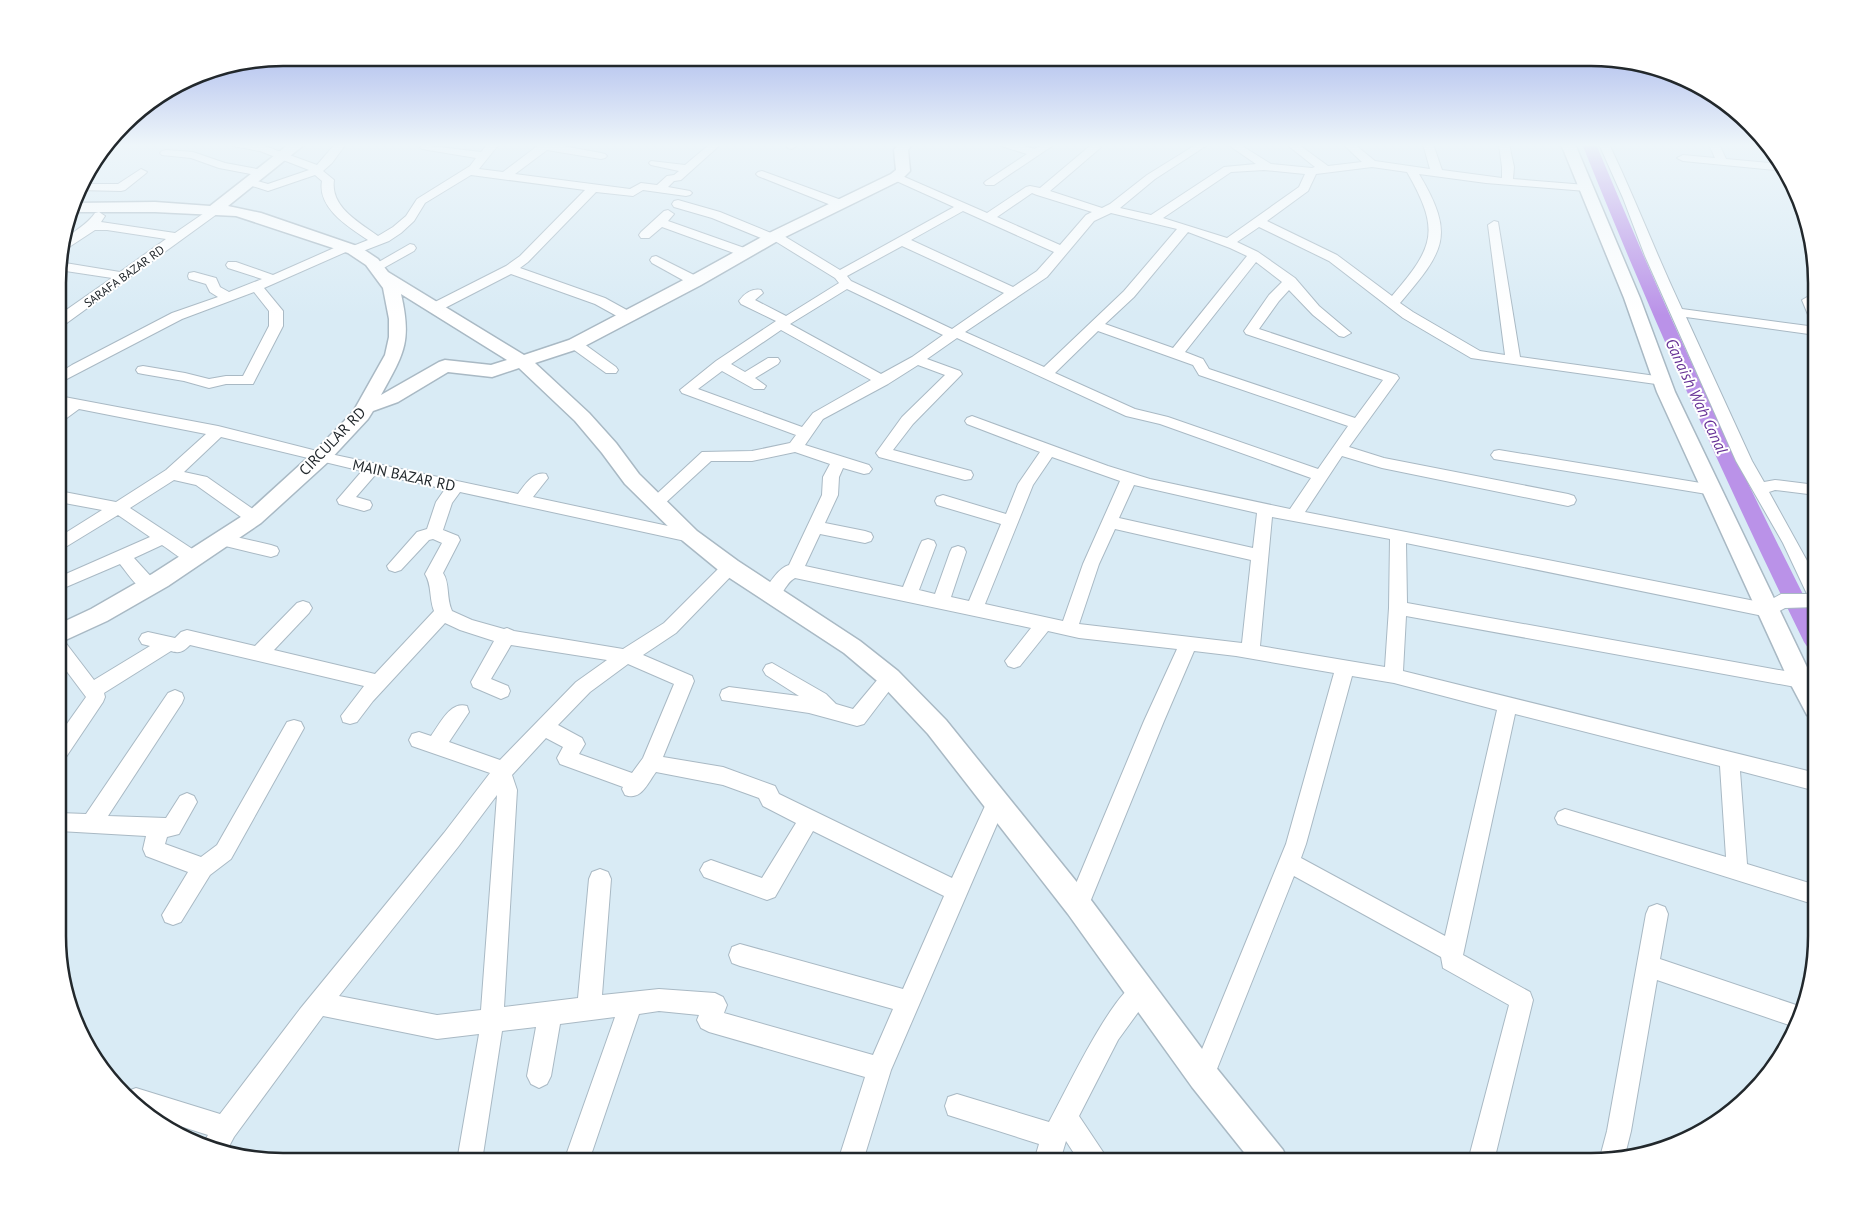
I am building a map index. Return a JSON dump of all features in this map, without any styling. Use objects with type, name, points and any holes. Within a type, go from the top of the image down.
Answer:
[{"type":"street","points":[[213,211],[226,201]]},
{"type":"street","points":[[331,201],[348,219],[377,241]]},
{"type":"street","points":[[66,374],[168,320],[197,308],[230,298],[350,248],[377,241],[397,230],[410,218],[423,201]]},
{"type":"street","points":[[434,308],[510,269],[524,259],[580,201]]},
{"type":"street","points":[[645,236],[681,201]]},
{"type":"street","points":[[832,201],[840,204]]},
{"type":"street","points":[[366,407],[392,398],[445,366],[492,371],[575,344],[629,317],[774,237],[846,201]]},
{"type":"street","points":[[949,201],[1061,250]]},
{"type":"street","points":[[988,218],[1013,201]]},
{"type":"street","points":[[1069,201],[1106,211],[1153,219],[1228,243],[1270,265],[1290,281],[1315,310],[1344,333]]},
{"type":"street","points":[[795,447],[818,416],[917,360],[982,313],[1042,274],[1090,218],[1106,211],[1119,201]]},
{"type":"street","points":[[1153,219],[1180,201]]},
{"type":"street","points":[[1228,243],[1287,201]]},
{"type":"street","points":[[1393,303],[1422,269],[1437,234],[1434,213],[1428,201]]},
{"type":"street","points":[[1591,201],[1632,298],[1662,382],[1713,490],[1775,605],[1801,681],[1808,694]]},
{"type":"street","points":[[1628,201],[1676,312],[1744,460],[1792,543],[1808,581]]},
{"type":"street","points":[[678,204],[716,215],[774,237],[843,280],[955,334],[1132,412],[1220,439],[1321,476]]},
{"type":"street","name":"CIRCULAR RD","points":[[66,631],[99,615],[149,586],[223,540],[254,518],[321,457],[361,415],[394,355],[398,337],[391,288],[372,262],[350,248],[236,211],[156,207],[80,208]]},
{"type":"street","points":[[805,434],[687,390],[749,344],[784,323],[843,280],[902,241],[962,207]]},
{"type":"street","points":[[70,241],[92,226],[105,208]]},
{"type":"street","name":"SARAFA BAZAR RD","points":[[66,317],[213,211]]},
{"type":"street","points":[[660,222],[746,253]]},
{"type":"street","points":[[1258,222],[1333,258],[1408,315],[1476,355],[1662,382]]},
{"type":"street","points":[[1494,225],[1513,360]]},
{"type":"street","points":[[92,226],[107,226],[178,237]]},
{"type":"street","points":[[1046,374],[1129,294],[1185,228]]},
{"type":"street","points":[[902,241],[1013,292]]},
{"type":"street","points":[[410,248],[380,272],[434,308],[523,362],[582,417],[609,448],[632,479],[690,536],[730,567],[852,647],[890,678],[937,727],[1078,905],[1139,992],[1203,1076],[1266,1153]]},
{"type":"street","points":[[1176,354],[1254,256]]},
{"type":"street","points":[[656,260],[695,281]]},
{"type":"street","points":[[232,265],[274,279]]},
{"type":"street","points":[[67,267],[124,276]]},
{"type":"street","points":[[510,269],[600,301],[629,317]]},
{"type":"street","points":[[194,276],[211,281],[214,289],[230,298]]},
{"type":"street","points":[[1290,281],[1274,298],[1251,331],[1392,378],[1339,449],[1294,516]]},
{"type":"street","points":[[143,370],[185,377],[209,384],[226,380],[248,382],[276,326],[276,312],[256,287]]},
{"type":"street","points":[[756,293],[746,301],[883,380]]},
{"type":"street","points":[[1676,312],[1808,330]]},
{"type":"street","points":[[1096,325],[1198,362],[1204,372],[1358,424]]},
{"type":"street","points":[[575,344],[611,370]]},
{"type":"street","points":[[917,360],[955,374],[922,404],[893,437],[884,453],[965,475]]},
{"type":"street","points":[[745,378],[773,361]]},
{"type":"street","points":[[721,364],[759,386]]},
{"type":"street","name":"MAIN BAZAR RD","points":[[66,402],[218,431],[321,457],[690,536]]},
{"type":"street","points":[[66,412],[76,404]]},
{"type":"street","points":[[972,420],[1129,478],[1264,510],[1775,605],[1808,599]]},
{"type":"street","points":[[66,542],[172,474],[218,431]]},
{"type":"street","points":[[656,502],[707,456],[752,456],[795,447],[864,469]]},
{"type":"street","points":[[1339,449],[1382,463],[1568,500]]},
{"type":"street","points":[[975,608],[1026,484],[1049,450]]},
{"type":"street","points":[[1498,455],[1713,490]]},
{"type":"street","points":[[794,572],[830,495],[831,477],[839,461]]},
{"type":"street","points":[[364,505],[345,500],[373,468]]},
{"type":"street","points":[[172,474],[201,481],[254,518]]},
{"type":"street","points":[[521,500],[540,478]]},
{"type":"street","points":[[1069,628],[1090,564],[1129,478]]},
{"type":"street","points":[[1761,488],[1776,485],[1808,489]]},
{"type":"street","points":[[434,532],[444,502],[456,486]]},
{"type":"street","points":[[66,497],[119,508],[194,558]]},
{"type":"street","points":[[943,501],[1010,521]]},
{"type":"street","points":[[1250,652],[1264,510]]},
{"type":"street","points":[[1110,522],[1260,556]]},
{"type":"street","points":[[815,527],[865,537]]},
{"type":"street","points":[[395,566],[423,536],[434,532],[452,540],[434,574],[438,578],[439,602],[444,612],[455,620],[507,636],[626,656],[685,681],[650,763],[634,786],[567,758],[575,744],[544,727]]},
{"type":"street","points":[[1394,676],[1398,608],[1398,535]]},
{"type":"street","points":[[66,581],[163,538]]},
{"type":"street","points":[[223,540],[271,551]]},
{"type":"street","points":[[909,595],[928,546]]},
{"type":"street","points":[[941,601],[958,552]]},
{"type":"street","points":[[123,557],[149,586]]},
{"type":"street","points":[[217,1142],[225,1128],[319,1004],[451,840],[503,772],[584,687],[626,656],[670,628],[730,567]]},
{"type":"street","points":[[771,595],[789,571],[1069,628],[1250,652],[1394,676],[1808,780]]},
{"type":"street","points":[[258,655],[303,608]]},
{"type":"street","points":[[1398,608],[1801,681]]},
{"type":"street","points":[[350,716],[378,682],[444,612]]},
{"type":"street","points":[[1014,661],[1045,623]]},
{"type":"street","points":[[501,691],[480,682],[507,636]]},
{"type":"street","points":[[148,639],[178,646],[187,637],[378,682]]},
{"type":"street","points":[[92,691],[167,644]]},
{"type":"street","points":[[1078,905],[1154,721],[1189,644]]},
{"type":"street","points":[[66,656],[96,698],[66,741]]},
{"type":"street","points":[[1203,1076],[1296,844],[1345,668]]},
{"type":"street","points":[[772,670],[819,699],[833,712]]},
{"type":"street","points":[[729,695],[809,705],[857,718],[890,678]]},
{"type":"street","points":[[91,824],[175,698]]},
{"type":"street","points":[[1483,1153],[1522,1000],[1451,960],[1508,705]]},
{"type":"street","points":[[460,712],[427,743],[503,772]]},
{"type":"street","points":[[173,914],[203,868],[224,852],[294,728]]},
{"type":"street","points":[[1729,760],[1737,871]]},
{"type":"street","points":[[650,763],[723,776],[759,788],[768,792],[770,800],[808,820],[957,891]]},
{"type":"street","points":[[471,1153],[492,1020],[507,790],[503,772]]},
{"type":"street","points":[[854,1153],[880,1069],[997,801]]},
{"type":"street","points":[[66,822],[159,828],[172,827],[188,802]]},
{"type":"street","points":[[1565,818],[1808,893]]},
{"type":"street","points":[[710,870],[767,890],[808,820]]},
{"type":"street","points":[[159,828],[153,849],[203,868]]},
{"type":"street","points":[[1288,862],[1452,951]]},
{"type":"street","points":[[589,1008],[600,879]]},
{"type":"street","points":[[1613,1151],[1619,1131],[1657,914]]},
{"type":"street","points":[[740,955],[908,1002]]},
{"type":"street","points":[[1648,966],[1793,1015]]},
{"type":"street","points":[[1050,1153],[1060,1127],[1110,1032],[1139,992]]},
{"type":"street","points":[[319,1004],[436,1026],[658,1000],[715,1005],[709,1020],[880,1069]]},
{"type":"street","points":[[581,1153],[631,1004]]},
{"type":"street","points":[[539,1076],[550,1014]]},
{"type":"street","points":[[144,1103],[225,1128]]},
{"type":"street","points":[[957,1106],[1060,1127],[1086,1153]]},
{"type":"waterway","name":"Ganaish Wah Canal","points":[[1612,201],[1697,396],[1755,520],[1808,626]]}]
